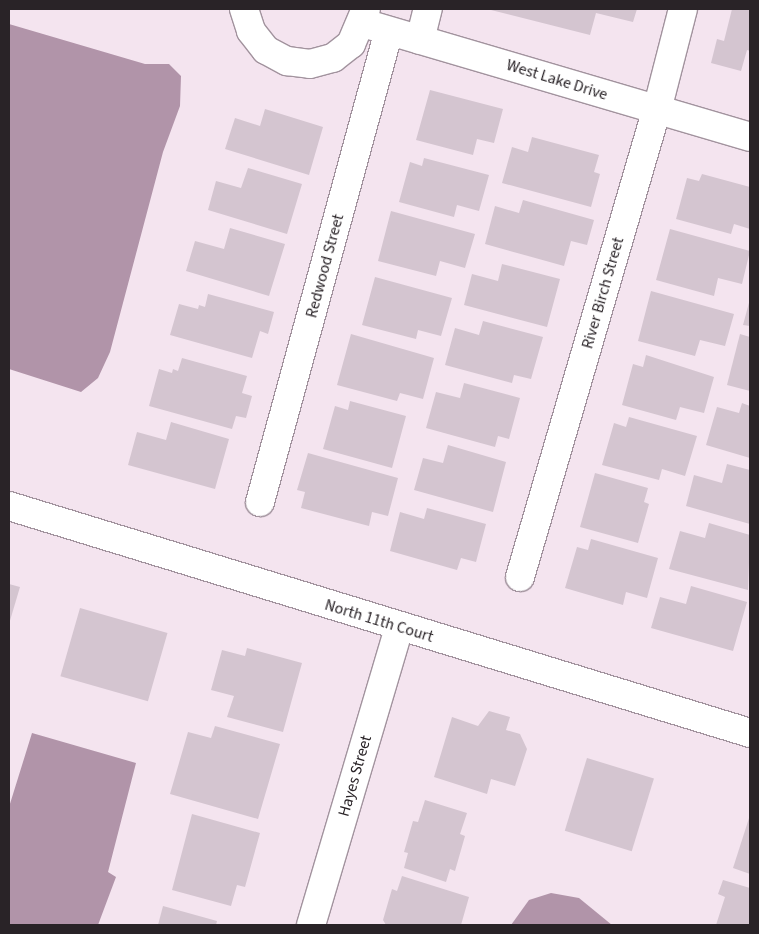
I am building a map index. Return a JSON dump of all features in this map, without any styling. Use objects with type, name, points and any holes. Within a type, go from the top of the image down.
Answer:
[{"type":"street","points":[[244,9],[251,31],[266,50],[286,61],[310,64],[333,58],[351,44],[365,16]]},
{"type":"street","points":[[420,40],[428,9]]},
{"type":"street","name":"River Birch Street","points":[[520,577],[657,110],[683,9]]},
{"type":"street","name":"West Lake Drive","points":[[365,16],[390,31],[750,138]]},
{"type":"street","name":"Redwood Street","points":[[260,502],[390,31]]},
{"type":"street","name":"North 11th Court","points":[[9,506],[750,733]]},
{"type":"street","name":"Hayes Street","points":[[311,925],[399,627]]},
{"type":"shaded area","points":[[9,24],[145,64],[169,64],[181,76],[180,106],[163,152],[110,352],[98,378],[81,392],[9,369]]},
{"type":"shaded area","points":[[32,733],[136,763],[108,872],[116,877],[98,925],[9,925],[9,807]]},
{"type":"shaded area","points":[[551,893],[579,898],[612,925],[511,925],[529,900]]},
{"type":"building","points":[[487,9],[637,9],[633,22],[596,13],[590,35]]},
{"type":"building","points":[[732,9],[750,9],[750,51],[747,50],[741,71],[711,63],[717,39],[724,41]]},
{"type":"building","points":[[430,90],[503,109],[494,143],[477,139],[473,155],[416,140]]},
{"type":"building","points":[[265,109],[323,127],[309,175],[225,149],[235,118],[260,126]]},
{"type":"building","points":[[532,137],[599,155],[594,172],[600,174],[591,207],[502,183],[512,147],[528,152]]},
{"type":"building","points":[[424,158],[489,175],[479,211],[457,205],[454,217],[399,202],[410,162],[422,166]]},
{"type":"building","points":[[248,168],[302,184],[287,234],[208,210],[216,181],[241,188]]},
{"type":"building","points":[[702,174],[750,187],[750,229],[734,224],[731,234],[676,219],[687,178],[699,181]]},
{"type":"building","points":[[523,200],[594,220],[587,245],[571,241],[564,266],[485,244],[495,206],[519,213]]},
{"type":"building","points":[[391,211],[475,234],[465,268],[440,261],[436,276],[378,261]]},
{"type":"building","points":[[230,228],[285,244],[269,296],[186,271],[195,241],[224,249]]},
{"type":"building","points":[[670,229],[750,251],[742,284],[718,278],[714,296],[656,280]]},
{"type":"building","points":[[502,264],[560,279],[547,327],[464,305],[472,274],[498,281]]},
{"type":"building","points":[[375,277],[452,298],[441,336],[418,330],[416,339],[362,325]]},
{"type":"building","points":[[651,291],[734,314],[725,346],[700,340],[695,356],[638,341]]},
{"type":"building","points":[[208,294],[274,312],[268,334],[260,331],[252,358],[170,335],[179,304],[198,309],[199,305],[205,307]]},
{"type":"building","points":[[750,299],[750,326],[743,325]]},
{"type":"building","points":[[483,321],[543,337],[531,379],[514,375],[512,383],[445,365],[455,328],[479,335]]},
{"type":"building","points":[[351,334],[434,358],[423,399],[400,393],[397,401],[337,385]]},
{"type":"building","points":[[740,334],[750,337],[750,391],[727,385]]},
{"type":"building","points":[[646,355],[714,377],[704,413],[680,407],[676,420],[622,405],[633,364],[643,367]]},
{"type":"building","points":[[182,358],[247,376],[242,393],[252,396],[246,418],[236,416],[232,429],[149,406],[159,369],[172,373],[173,369],[178,371]]},
{"type":"building","points":[[464,383],[520,398],[509,439],[498,436],[495,447],[426,428],[436,392],[460,398]]},
{"type":"building","points":[[350,401],[406,416],[392,468],[323,449],[335,406],[348,410]]},
{"type":"building","points":[[742,403],[750,406],[750,458],[706,445],[717,407],[739,413]]},
{"type":"building","points":[[629,417],[697,436],[685,476],[662,469],[659,480],[602,465],[614,423],[626,427]]},
{"type":"building","points":[[171,422],[229,439],[215,489],[128,465],[137,432],[166,440]]},
{"type":"building","points":[[448,445],[506,462],[493,512],[414,490],[423,458],[443,463]]},
{"type":"building","points":[[308,453],[398,478],[388,516],[372,512],[369,526],[301,508],[305,492],[297,490]]},
{"type":"building","points":[[727,464],[750,470],[750,524],[686,506],[694,475],[722,483]]},
{"type":"building","points":[[595,473],[648,488],[644,502],[649,504],[638,543],[580,527]]},
{"type":"building","points":[[427,508],[486,524],[476,562],[461,558],[457,570],[390,551],[400,512],[424,519]]},
{"type":"building","points":[[709,523],[750,535],[748,590],[669,569],[680,531],[705,538]]},
{"type":"building","points":[[591,539],[658,558],[647,598],[626,592],[623,605],[565,588],[577,547],[588,550]]},
{"type":"building","points":[[9,584],[20,587],[9,624]]},
{"type":"building","points":[[691,586],[747,602],[733,651],[651,628],[660,597],[686,604]]},
{"type":"building","points":[[80,608],[167,633],[148,701],[60,676]]},
{"type":"building","points":[[247,648],[302,663],[283,732],[227,717],[234,696],[211,690],[222,650],[245,656]]},
{"type":"building","points":[[489,711],[510,717],[506,730],[520,734],[527,749],[515,786],[491,779],[487,794],[434,777],[452,717],[478,726]]},
{"type":"building","points":[[215,726],[280,744],[258,819],[170,794],[188,732],[211,738]]},
{"type":"building","points":[[587,758],[654,778],[632,851],[565,831]]},
{"type":"building","points":[[425,800],[467,813],[460,834],[465,836],[455,871],[450,869],[446,882],[404,868],[408,853],[404,852],[413,821],[418,822]]},
{"type":"building","points":[[192,814],[260,833],[245,887],[237,885],[231,906],[172,890]]},
{"type":"building","points":[[750,815],[750,874],[733,868]]},
{"type":"building","points":[[402,876],[469,897],[461,925],[386,925],[383,920],[392,889],[397,891]]},
{"type":"building","points":[[723,880],[750,888],[750,925],[716,925],[725,897],[718,894]]},
{"type":"building","points":[[163,906],[217,921],[216,925],[158,925]]}]
